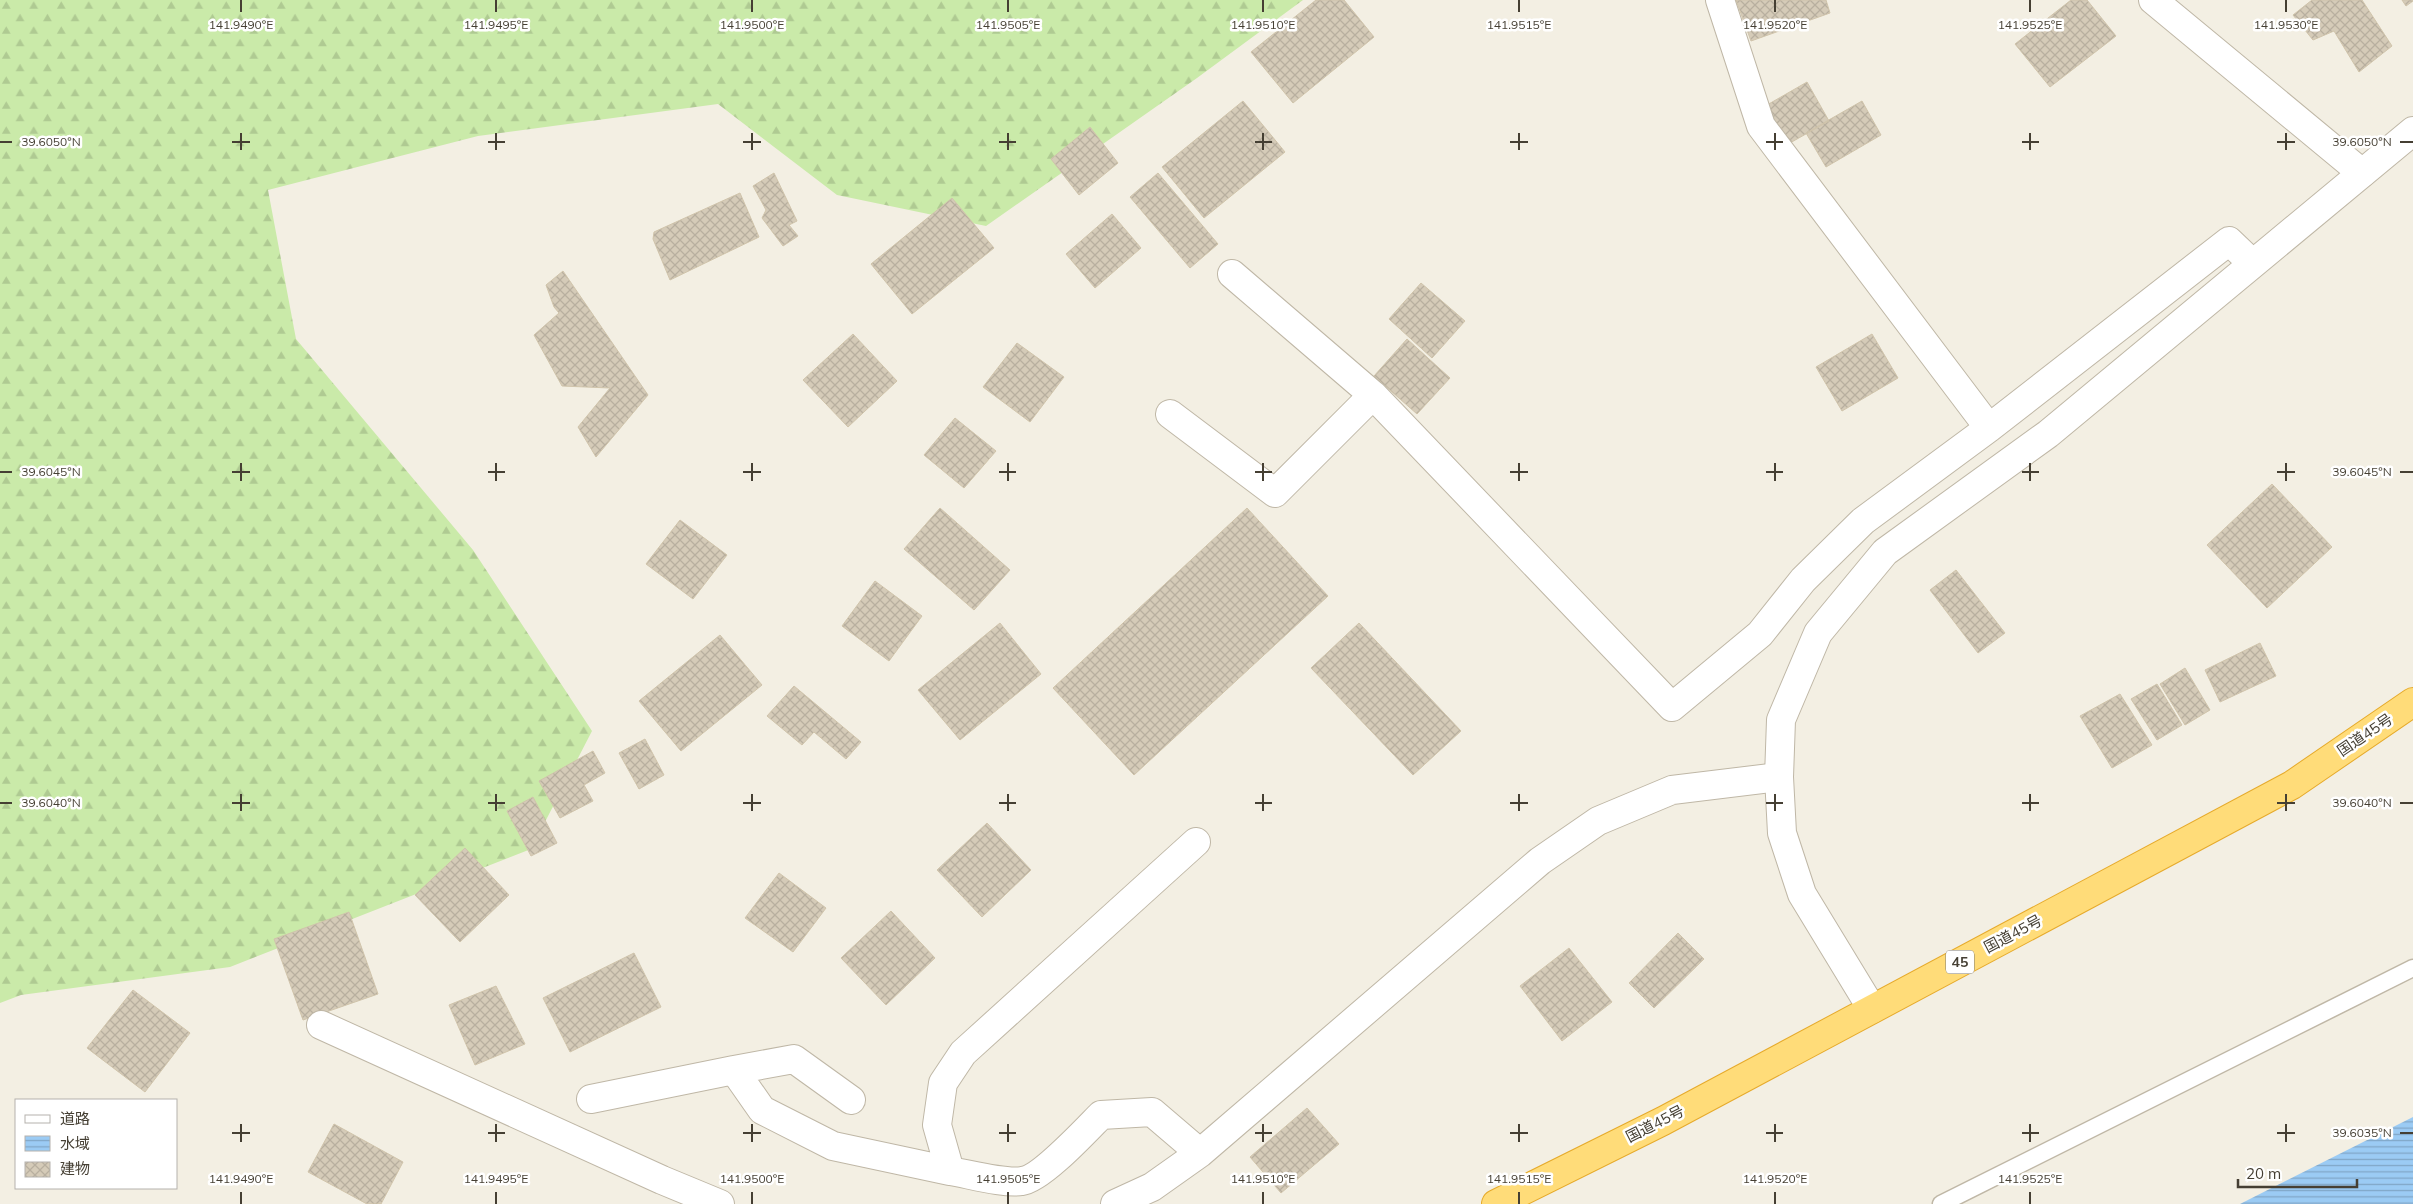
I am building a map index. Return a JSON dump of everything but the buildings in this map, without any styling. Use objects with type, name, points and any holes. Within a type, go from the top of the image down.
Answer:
[{"type":"highway","name":"国道45号","points":[[1496,1204],[1663,1121],[2292,785],[2413,702]]},
{"type":"street","points":[[1720,0],[1761,126],[1989,428]]},
{"type":"street","points":[[2153,0],[2362,173]]},
{"type":"street","points":[[1872,1010],[1802,894],[1782,833],[1779,777],[1781,720],[1818,633],[1885,552],[2048,434],[2413,131]]},
{"type":"street","points":[[1232,274],[1373,395],[1672,707],[1760,634],[1803,580],[1863,521],[1989,428],[2229,241],[2252,263]]},
{"type":"street","points":[[1170,414],[1275,493],[1373,395]]},
{"type":"street","points":[[1115,1204],[1152,1187],[1200,1153],[1540,861],[1598,821],[1672,790],[1779,777]]},
{"type":"street","points":[[950,1171],[937,1125],[943,1083],[963,1053],[1196,842]]},
{"type":"street","points":[[321,1025],[662,1180],[720,1204]]},
{"type":"street","points":[[591,1099],[794,1059],[851,1100]]},
{"type":"street","points":[[734,1070],[762,1110],[833,1146],[983,1177],[1024,1181],[1057,1160],[1101,1114],[1152,1112],[1200,1153]]},
{"type":"lane","points":[[1941,1204],[2413,968]]},
{"type":"green space","points":[[0,0],[1303,0],[1197,78],[986,226],[837,195],[718,104],[478,136],[268,190],[296,339],[473,550],[592,731],[531,849],[230,967],[21,995],[0,1003]]},
{"type":"water","points":[[2413,1117],[2413,1204],[2240,1204]]}]
